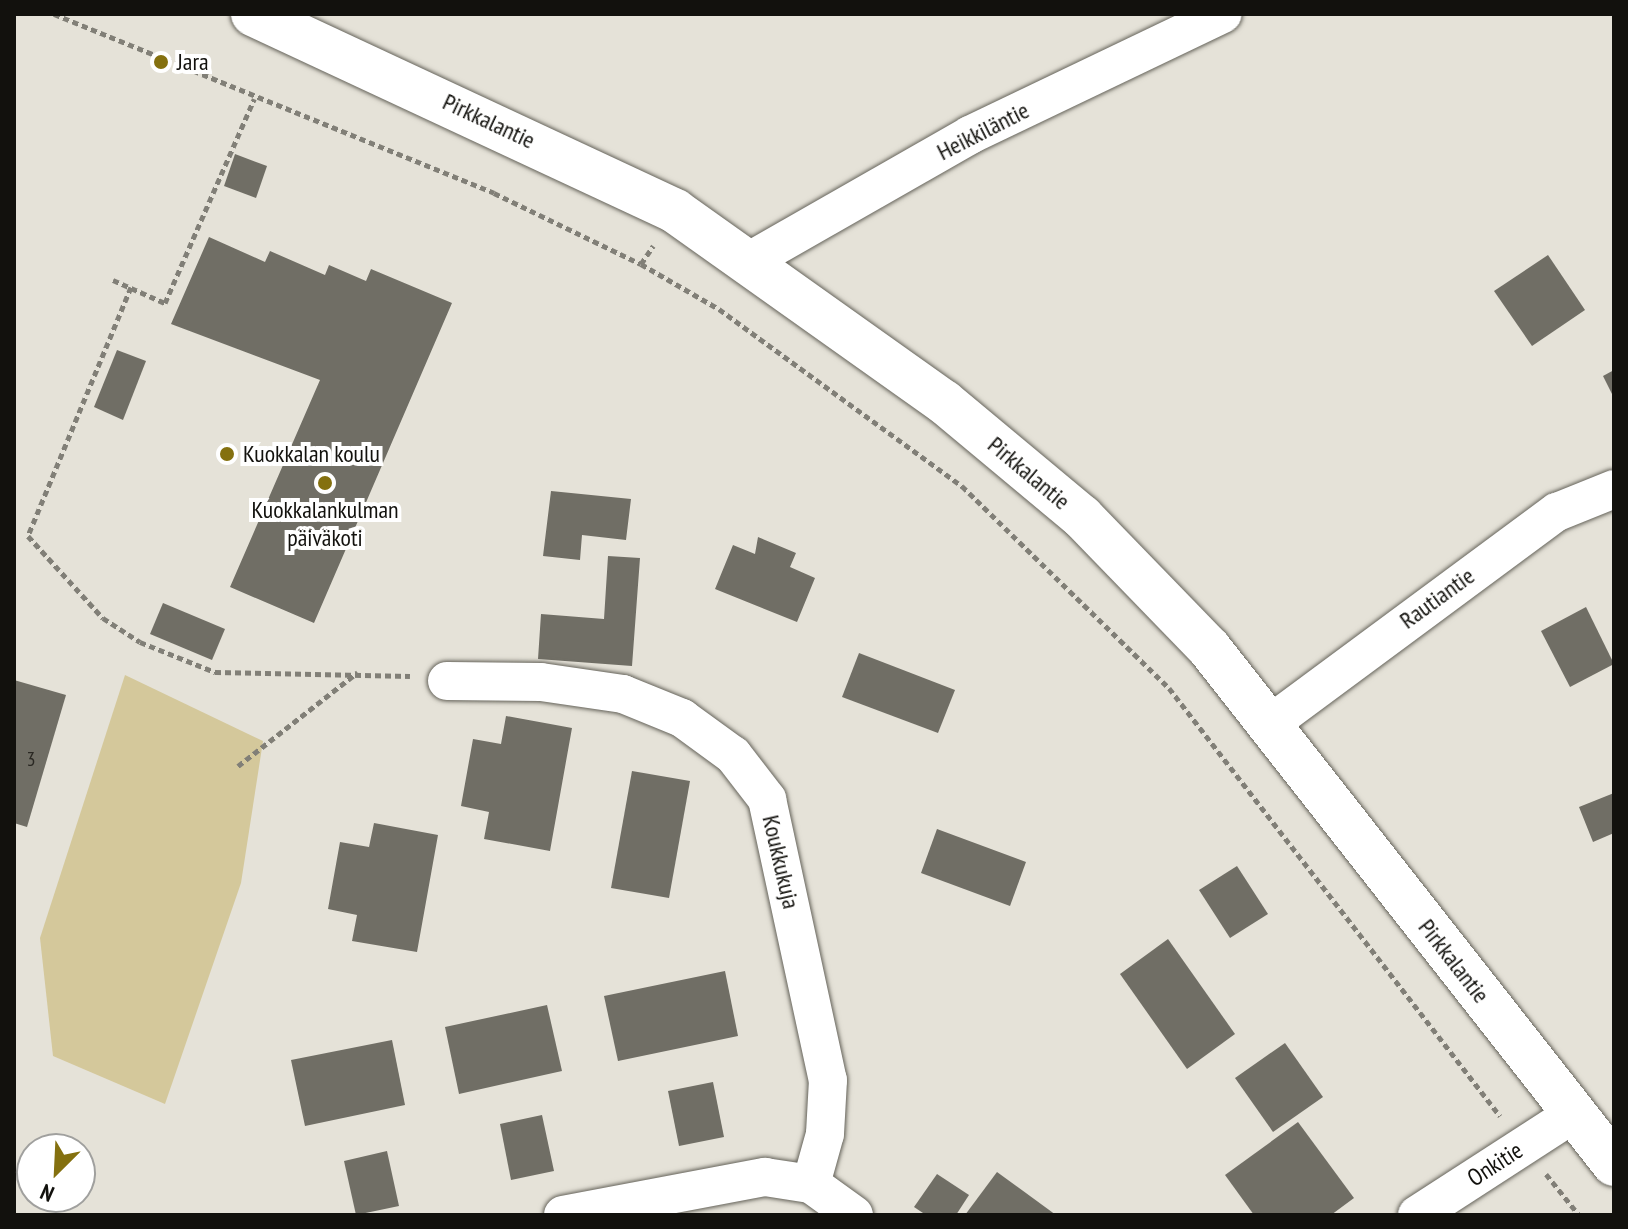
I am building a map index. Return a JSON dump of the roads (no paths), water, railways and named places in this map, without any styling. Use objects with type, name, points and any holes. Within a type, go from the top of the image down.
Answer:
[{"type":"street","name":"Pirkkalantie","points":[[253,14],[675,211],[751,260],[944,402],[1082,517],[1209,648],[1614,1164]]},
{"type":"street","name":"Heikkiläntie","points":[[751,260],[970,135],[1223,14]]},
{"type":"street","name":"Rautiantie","points":[[1270,724],[1557,512],[1614,489]]},
{"type":"street","name":"Koukkukuja","points":[[447,681],[541,682],[623,694],[682,718],[733,755],[767,799],[828,1080],[825,1134],[811,1184]]},
{"type":"street","name":"Onkitie","points":[[1417,1215],[1573,1114]]},
{"type":"street","points":[[563,1215],[765,1177],[811,1184],[854,1215]]},
{"type":"place","name":"Jara","points":[[161,62]]},
{"type":"place","name":"Kuokkalan koulu","points":[[227,454]]},
{"type":"place","name":"Kuokkalankulman päiväkoti","points":[[325,483]]}]
